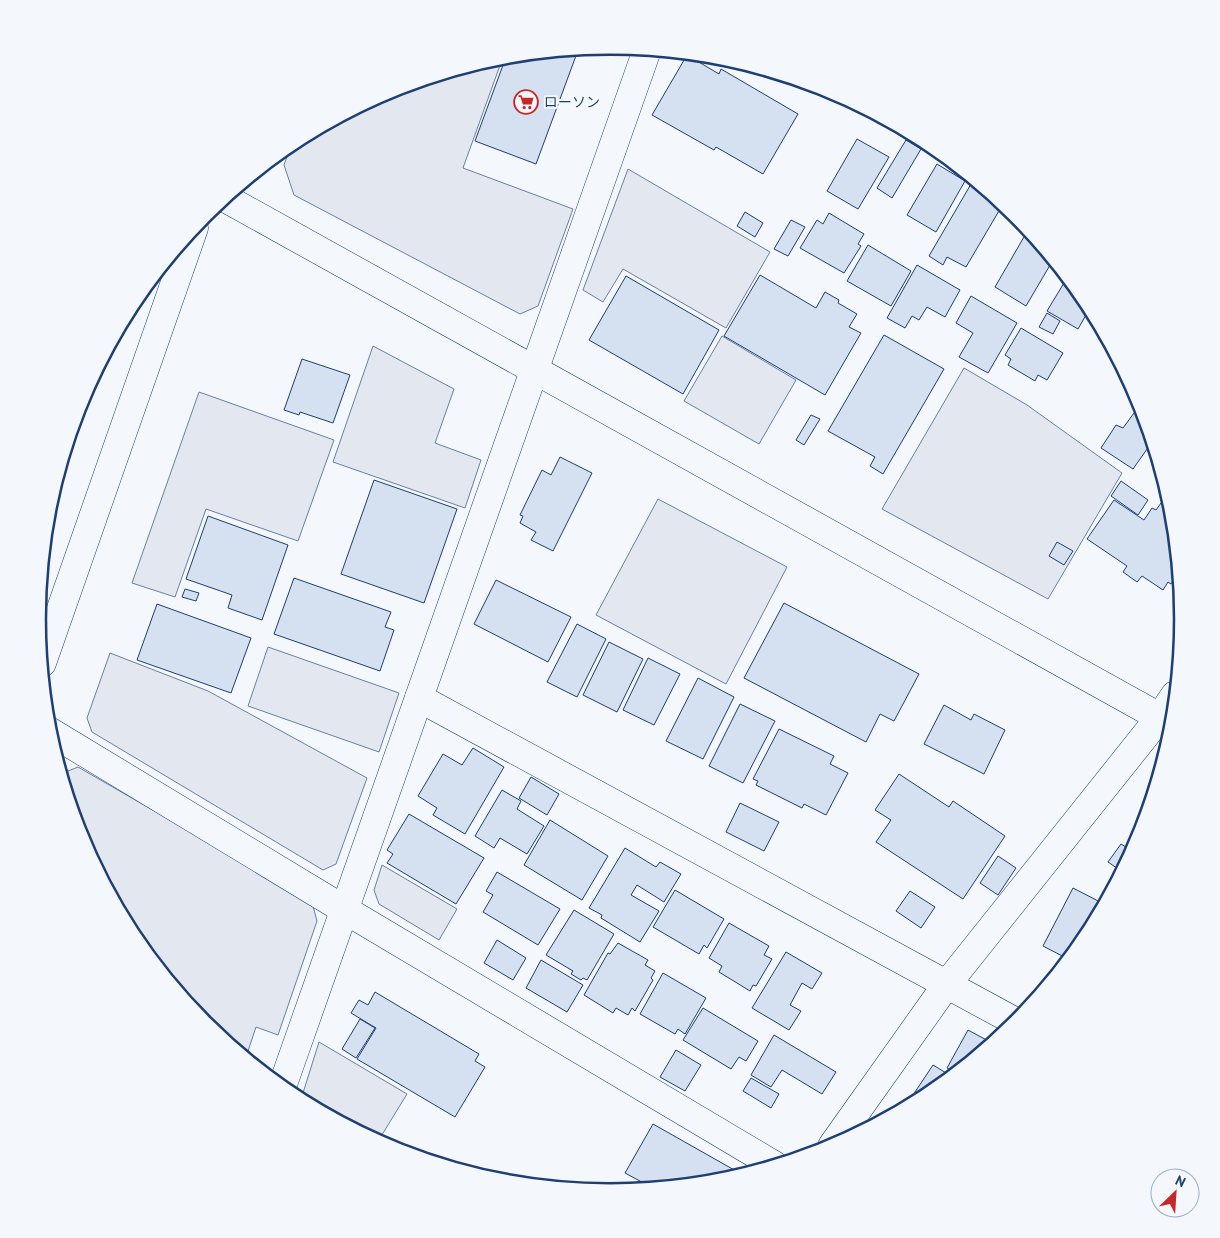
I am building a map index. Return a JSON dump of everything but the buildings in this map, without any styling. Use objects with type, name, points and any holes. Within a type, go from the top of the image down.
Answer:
[{"type":"street","points":[[285,1079],[645,56]]},
{"type":"street","points":[[231,201],[534,370],[1166,710]]},
{"type":"street","points":[[47,649],[188,245]]},
{"type":"street","points":[[419,698],[1009,1018]]},
{"type":"street","points":[[841,1133],[947,984],[1165,717]]},
{"type":"street","points":[[59,738],[344,910],[767,1161]]},
{"type":"shaded area","points":[[500,66],[463,168],[573,209],[538,306],[520,314],[294,195],[284,165],[287,158],[297,150],[361,113],[429,85],[464,74]]},
{"type":"shaded area","points":[[628,169],[770,252],[726,328],[623,269],[603,302],[583,290]]},
{"type":"shaded area","points":[[722,336],[796,380],[759,444],[684,401]]},
{"type":"shaded area","points":[[373,346],[454,389],[435,443],[481,460],[465,508],[333,462]]},
{"type":"shaded area","points":[[964,368],[1027,405],[1122,473],[1048,599],[882,509]]},
{"type":"shaded area","points":[[199,392],[334,440],[298,541],[206,509],[175,597],[132,583]]},
{"type":"shaded area","points":[[658,499],[787,567],[726,684],[596,615]]},
{"type":"shaded area","points":[[268,647],[399,693],[379,752],[248,706]]},
{"type":"shaded area","points":[[110,653],[208,691],[367,778],[336,864],[323,870],[92,732],[87,718]]},
{"type":"shaded area","points":[[78,767],[196,835],[313,906],[317,921],[278,1035],[256,1027],[248,1051],[211,1018],[186,991],[141,932],[104,868],[76,800],[68,771]]},
{"type":"shaded area","points":[[382,865],[457,909],[439,940],[379,904],[374,890]]},
{"type":"shaded area","points":[[319,1042],[407,1094],[382,1135],[361,1125],[303,1092]]},
{"type":"place","name":"ローソン","points":[[526,102]]}]
